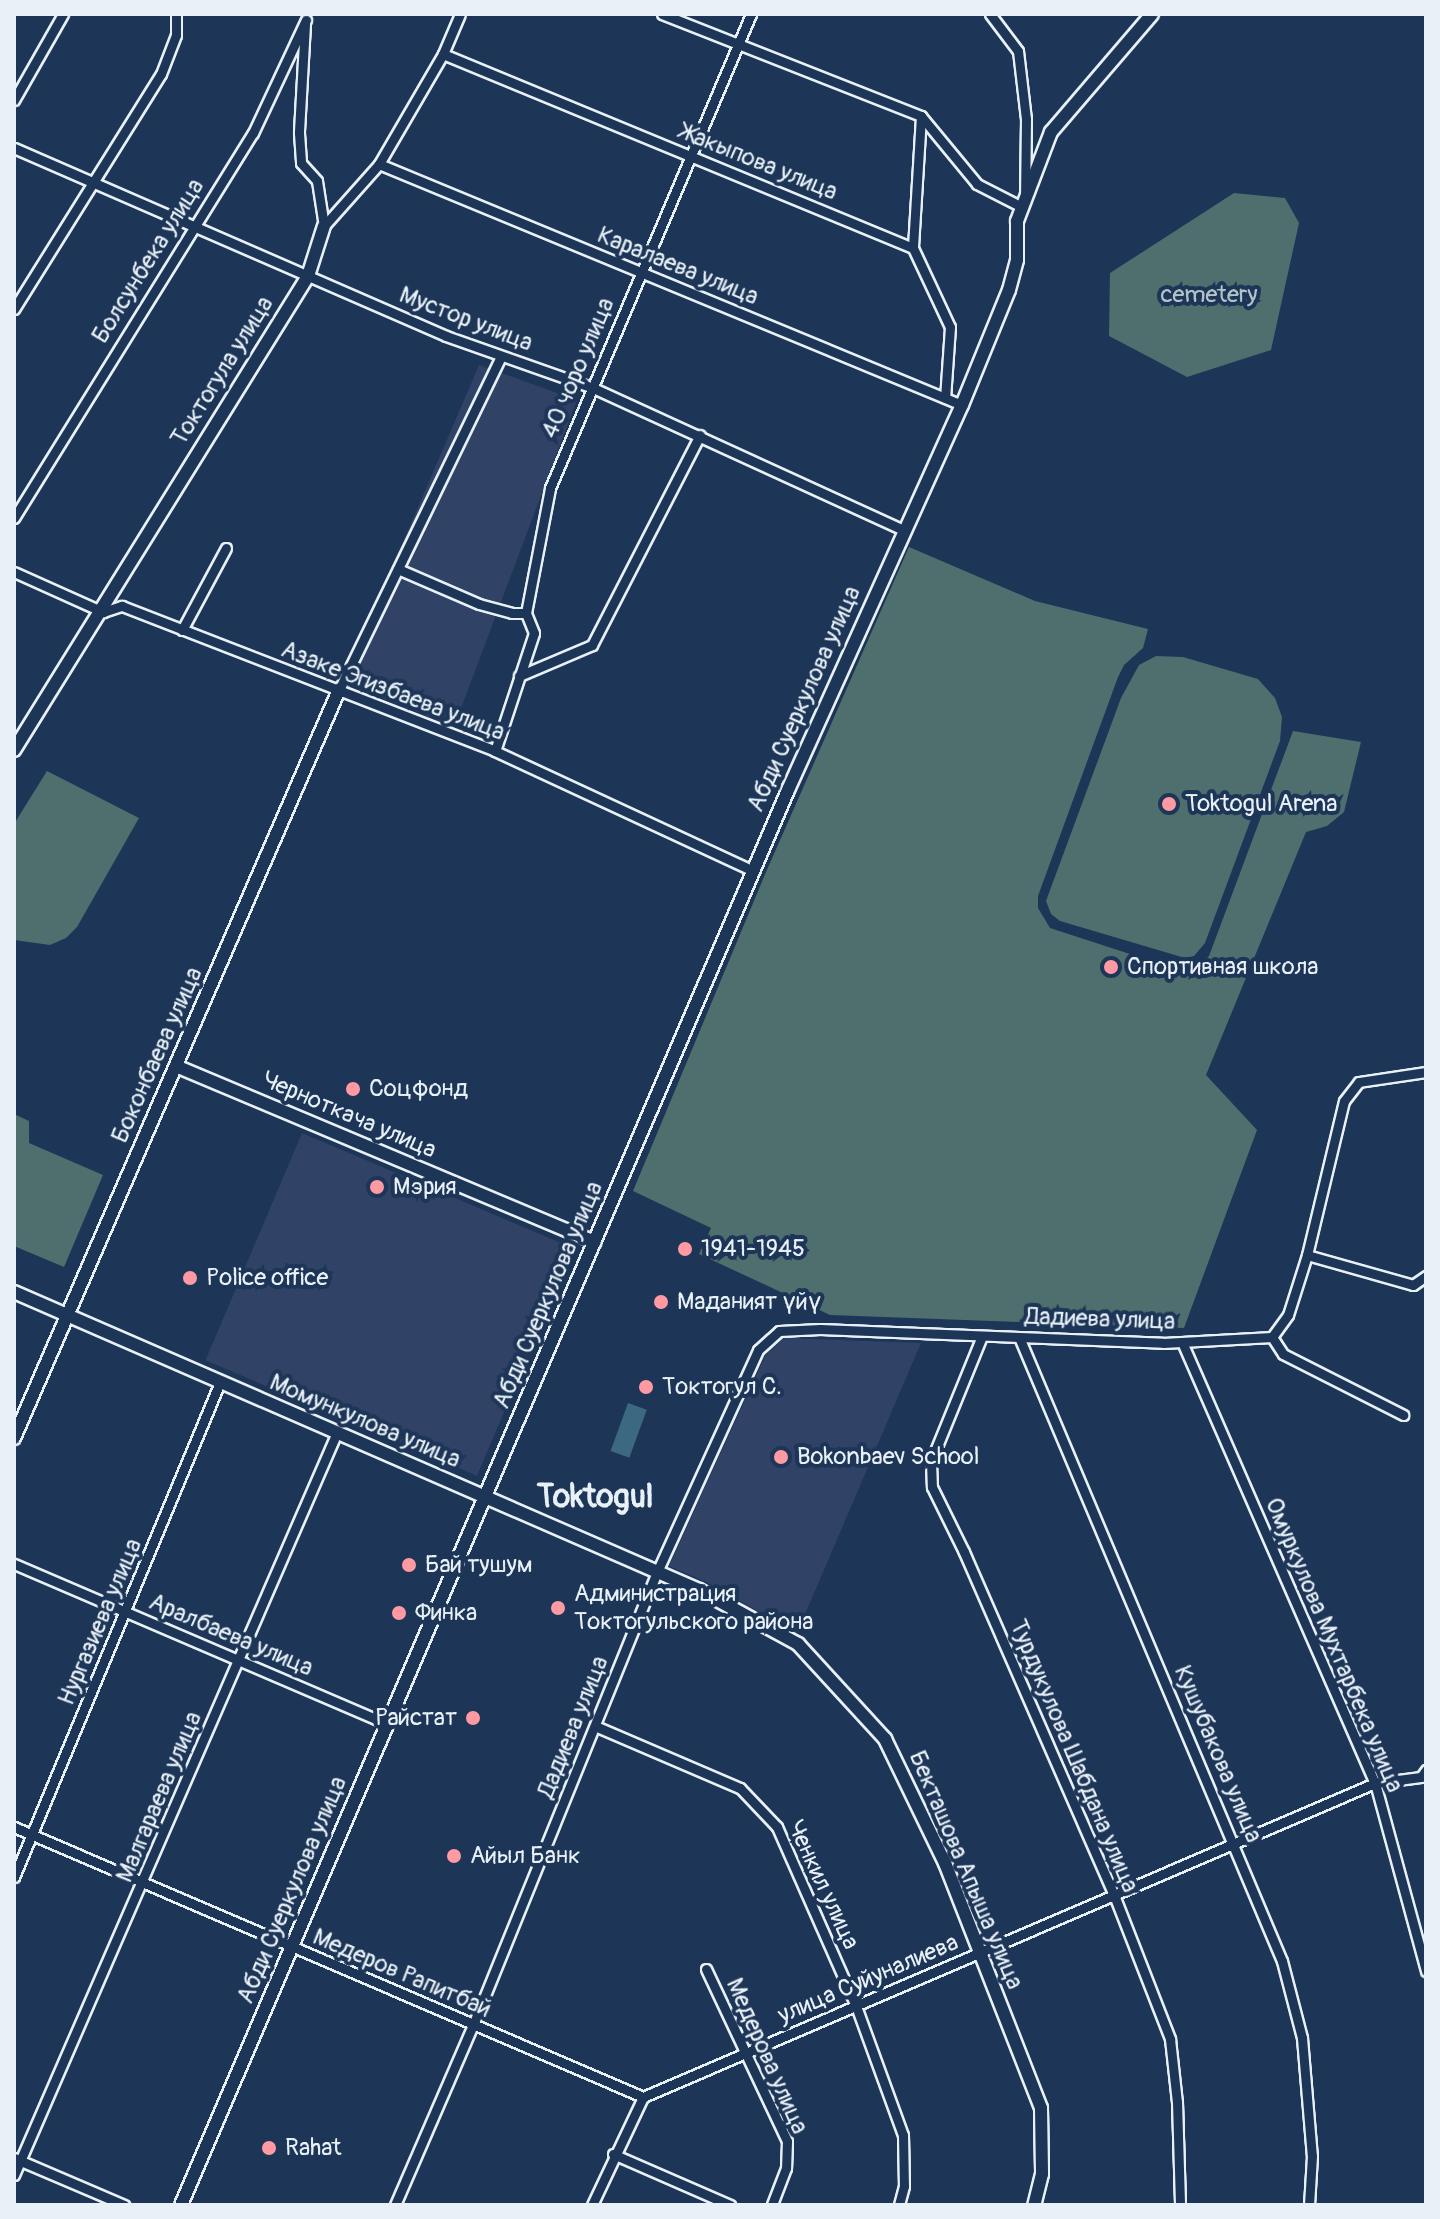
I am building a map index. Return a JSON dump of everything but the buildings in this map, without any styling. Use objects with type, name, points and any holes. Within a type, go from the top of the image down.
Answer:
[{"type":"street","points":[[14,100],[63,14]]},
{"type":"street","points":[[14,309],[161,74],[176,35],[176,14]]},
{"type":"street","name":"Токтогула улица","points":[[14,750],[103,612],[308,276],[324,226],[379,164],[443,54],[460,14]]},
{"type":"street","points":[[662,14],[921,116],[977,184],[1023,203],[1026,119],[1018,51],[990,14]]},
{"type":"street","name":"40 чоро улица","points":[[495,751],[534,633],[526,613],[550,488],[751,14]]},
{"type":"street","name":"Абди Суеркулова улица","points":[[181,2205],[753,871],[903,530],[962,405],[1009,290],[1017,260],[1017,221],[1051,132],[1152,14]]},
{"type":"street","points":[[306,17],[299,133],[301,163],[317,181],[324,226]]},
{"type":"street","name":"Болсунбека улица","points":[[14,518],[253,133],[306,17]]},
{"type":"street","name":"Жакыпова улица","points":[[443,54],[913,248]]},
{"type":"street","points":[[921,116],[913,248],[950,327],[945,398]]},
{"type":"street","name":"Мустор улица","points":[[14,148],[501,356],[591,387],[903,530]]},
{"type":"street","name":"Каралаева улица","points":[[379,164],[962,405]]},
{"type":"street","points":[[339,690],[501,356]]},
{"type":"street","points":[[519,676],[592,645],[700,435]]},
{"type":"street","points":[[182,630],[226,548]]},
{"type":"street","points":[[398,569],[479,604],[512,613],[526,613]]},
{"type":"street","name":"Азаке Эгизбаева улица","points":[[14,572],[103,612],[122,606],[495,751],[753,871]]},
{"type":"street","name":"Боконбаева улица","points":[[14,1438],[339,690]]},
{"type":"street","name":"Черноткача улица","points":[[176,1066],[594,1242]]},
{"type":"street","points":[[1403,1415],[1283,1354],[1272,1337],[1288,1315],[1307,1255],[1344,1101],[1359,1082],[1426,1072]]},
{"type":"street","points":[[1307,1255],[1413,1285],[1426,1276]]},
{"type":"street","name":"Момункулова улица","points":[[14,1292],[699,1590]]},
{"type":"street","name":"Дадиева улица","points":[[395,2205],[473,2025],[657,1572],[758,1350],[779,1331],[820,1329],[1182,1342],[1272,1337]]},
{"type":"street","name":"Турдукулова Шабдана улица","points":[[982,1336],[931,1461],[932,1487],[964,1552],[1114,1895],[1170,2039],[1177,2102],[1180,2205]]},
{"type":"street","name":"Кушубакова улица","points":[[1019,1337],[1235,1843],[1282,1961],[1302,2038],[1312,2156],[1309,2205]]},
{"type":"street","name":"Омуркулова Мухтарбека улица","points":[[1182,1342],[1375,1783],[1426,1971]]},
{"type":"street","name":"Нургазиева улица","points":[[14,1877],[220,1382]]},
{"type":"street","name":"Малгараева улица","points":[[14,2175],[17,2159],[144,1883],[337,1432]]},
{"type":"street","name":"Аралбаева улица","points":[[14,1564],[388,1724]]},
{"type":"street","name":"Бекташова Апыша улица","points":[[699,1590],[798,1644],[885,1739],[945,1863],[1041,2108],[1042,2174],[1034,2205]]},
{"type":"street","name":"Ченкил улица","points":[[595,1726],[740,1788],[777,1827],[856,2006],[903,2135],[904,2186],[899,2205]]},
{"type":"street","name":"улица Суйуналиева","points":[[643,2097],[1375,1783],[1424,1774]]},
{"type":"street","name":"Медеров Рапитбай","points":[[14,1827],[643,2097]]},
{"type":"street","name":"Медерова улица","points":[[706,1969],[787,2141],[786,2168],[772,2205]]},
{"type":"street","points":[[592,2205],[613,2154],[643,2097]]},
{"type":"street","points":[[613,2154],[730,2205]]},
{"type":"street","points":[[17,2159],[124,2205]]},
{"type":"shaded area","points":[[479,365],[577,400],[454,727],[343,682]]},
{"type":"shaded area","points":[[302,1133],[574,1248],[477,1476],[205,1360]]},
{"type":"shaded area","points":[[784,1338],[921,1343],[797,1633],[706,1582],[669,1566],[765,1356]]},
{"type":"shaded area","points":[[628,1403],[647,1410],[629,1458],[611,1451]]},
{"type":"green space","name":"cemetery","points":[[1234,193],[1285,198],[1299,223],[1271,350],[1187,377],[1109,336],[1110,273]]},
{"type":"green space","points":[[909,547],[1035,601],[1148,629],[1143,648],[1124,665],[1118,677],[1038,896],[1038,908],[1050,928],[1176,969],[1200,965],[1209,956],[1293,731],[1361,742],[1344,812],[1327,826],[1306,832],[1206,1075],[1257,1130],[1184,1328],[830,1315],[699,1254],[711,1228],[633,1191],[766,872]]},
{"type":"green space","name":"Toktogul Arena","points":[[1156,656],[1183,657],[1258,679],[1275,698],[1282,717],[1280,741],[1205,943],[1194,956],[1185,958],[1060,921],[1051,914],[1046,901],[1121,698],[1139,665]]},
{"type":"green space","points":[[47,771],[139,818],[77,927],[66,938],[50,945],[14,940],[14,824]]},
{"type":"green space","points":[[14,1114],[29,1121],[29,1143],[103,1175],[64,1267],[14,1246]]},
{"type":"place","name":"Toktogul Arena","points":[[1169,804]]},
{"type":"place","name":"Спортивная школа","points":[[1111,967]]},
{"type":"place","name":"Соцфонд","points":[[353,1089]]},
{"type":"place","name":"Мэрия","points":[[377,1187]]},
{"type":"place","name":"1941-1945","points":[[685,1249]]},
{"type":"place","name":"Police office","points":[[190,1278]]},
{"type":"place","name":"Маданият үйү","points":[[661,1302]]},
{"type":"place","name":"Токтогул С.","points":[[646,1387]]},
{"type":"place","name":"Bokonbaev School","points":[[781,1457]]},
{"type":"place","name":"Бай тушум","points":[[409,1565]]},
{"type":"place","name":"Администрация Токтогульского района","points":[[558,1608]]},
{"type":"place","name":"Финка","points":[[399,1613]]},
{"type":"place","name":"Райстат","points":[[473,1718]]},
{"type":"place","name":"Айыл Банк","points":[[454,1856]]},
{"type":"place","name":"Rahat","points":[[269,2148]]},
{"type":"district","name":"Toktogul","points":[[595,1497]]}]
